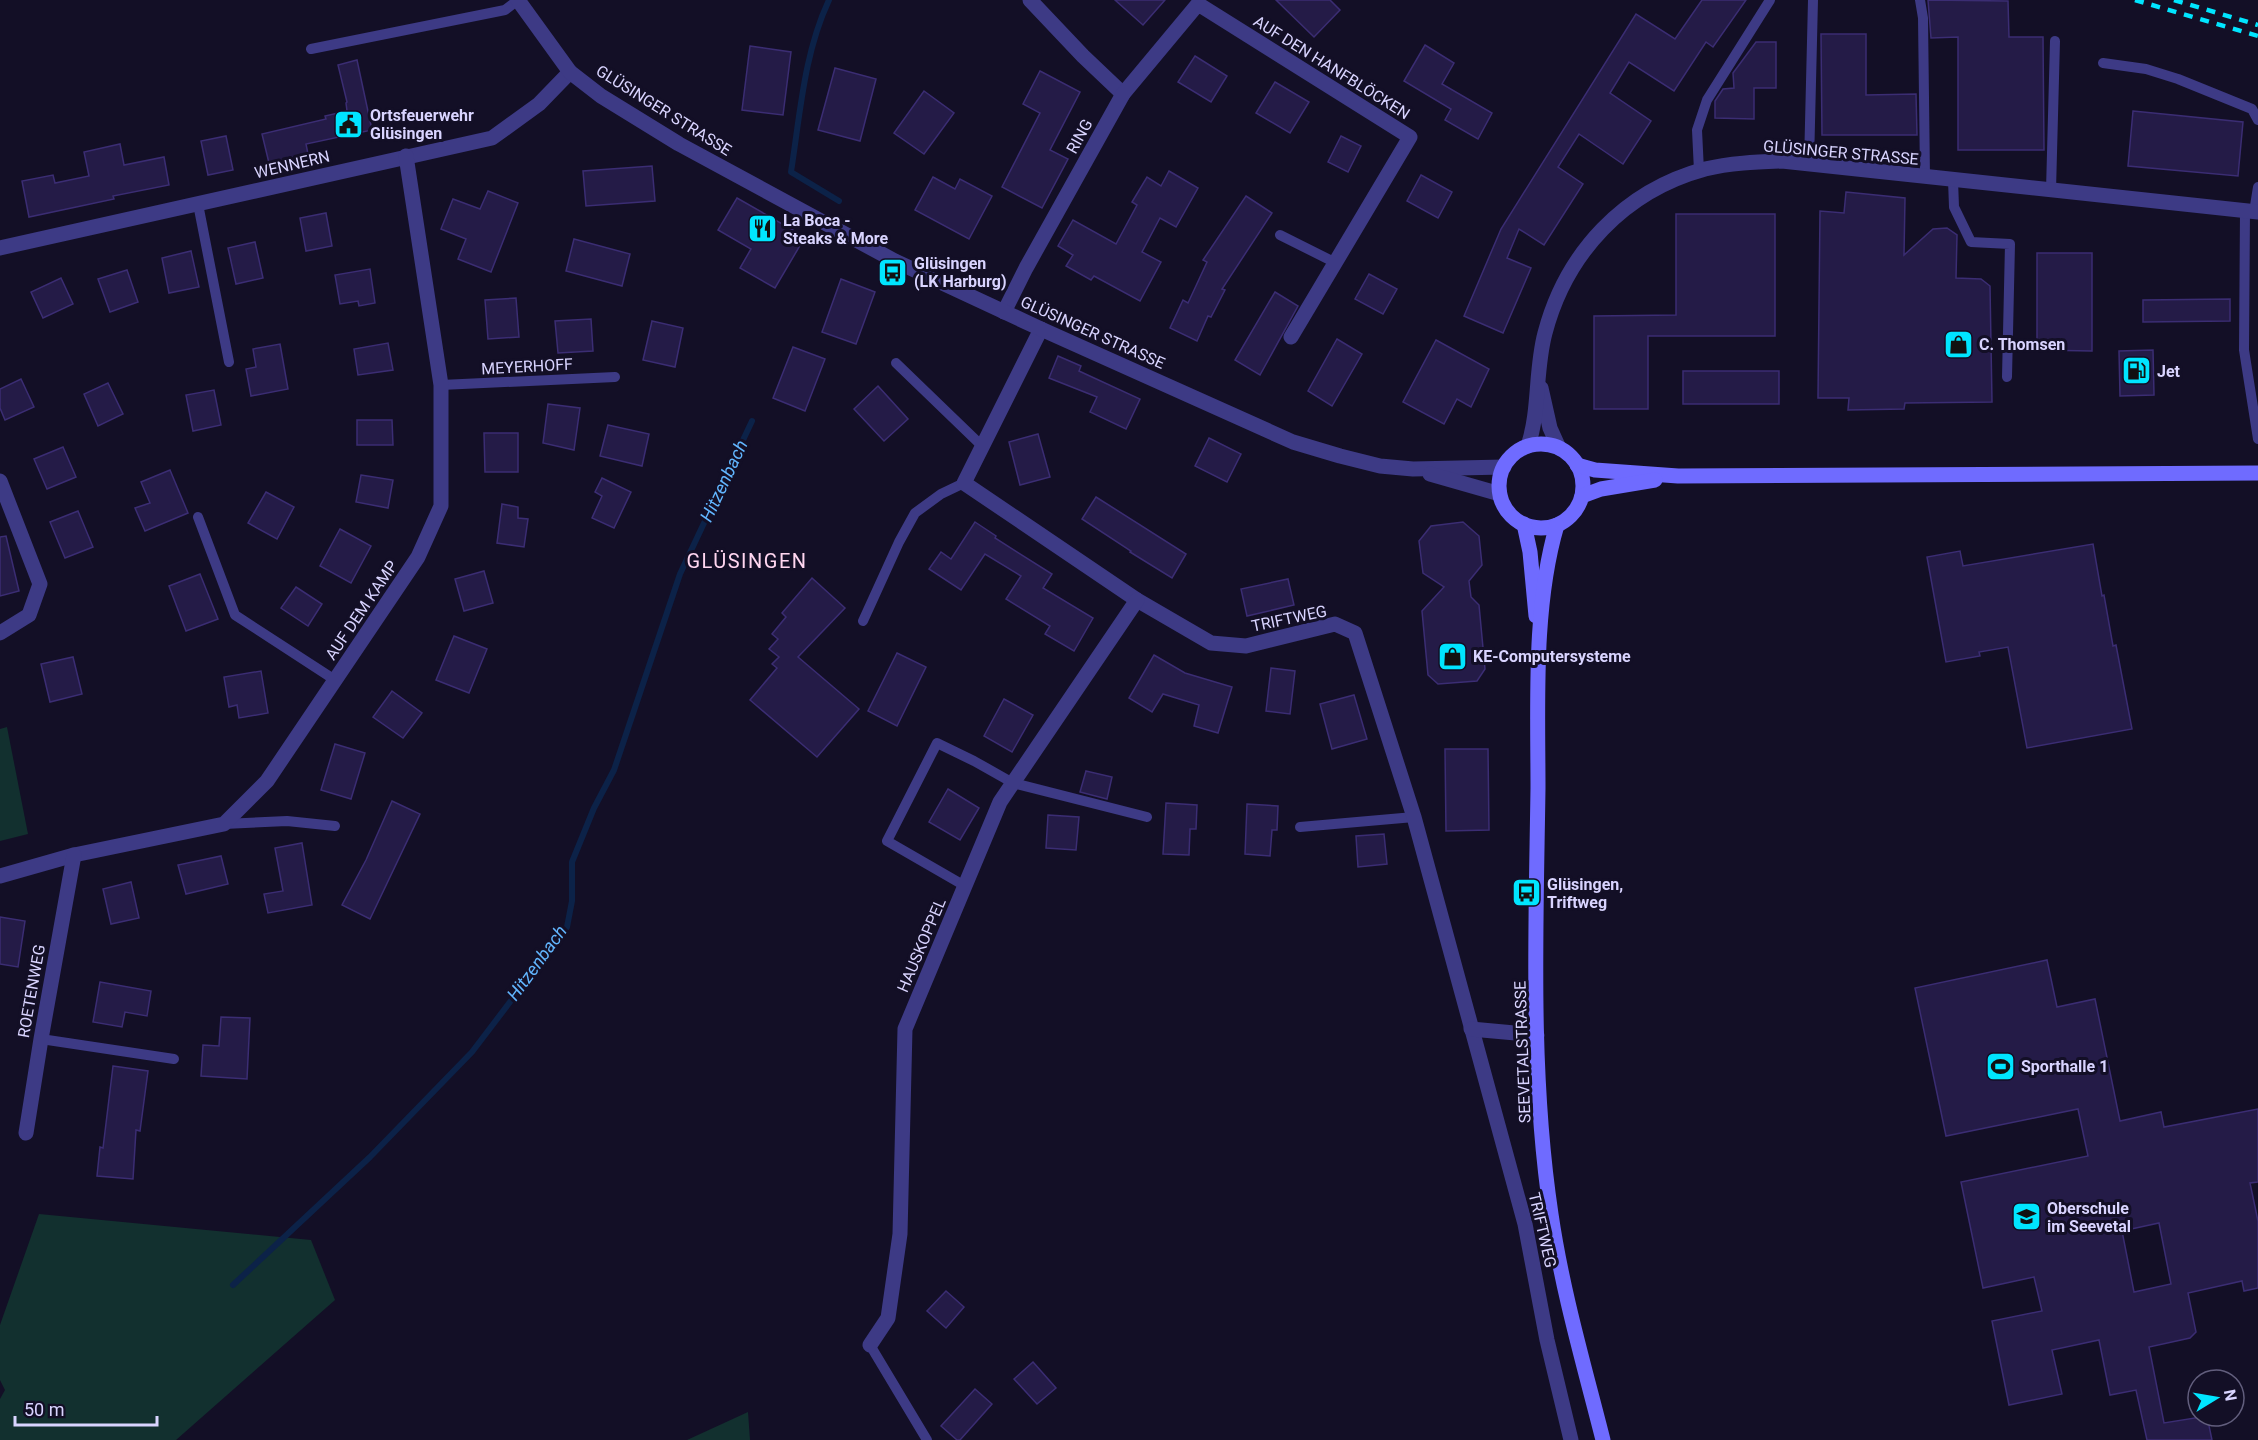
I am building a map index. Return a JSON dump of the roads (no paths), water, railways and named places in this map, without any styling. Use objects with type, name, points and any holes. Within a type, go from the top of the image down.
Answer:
[{"type":"main road","points":[[1559,448],[1549,444],[1528,446],[1509,458],[1503,467],[1500,494],[1513,517],[1524,524],[1546,527],[1557,525],[1568,518],[1582,496],[1582,475],[1577,465]]},
{"type":"main road","name":"GLÜSINGER STRASSE","points":[[1559,448],[1570,455],[1577,465]]},
{"type":"main road","points":[[1577,465],[1595,470],[1678,476],[2258,473]]},
{"type":"main road","points":[[1582,496],[1601,489],[1678,476]]},
{"type":"main road","name":"SEEVETALSTRASSE","points":[[1524,524],[1530,552],[1539,656]]},
{"type":"main road","name":"SEEVETALSTRASSE","points":[[1557,525],[1548,555],[1539,656],[1537,1035],[1542,1129],[1551,1214],[1574,1326],[1603,1440]]},
{"type":"street","name":"GLÜSINGER STRASSE","points":[[518,0],[570,72],[601,96],[680,144],[865,245],[1004,312],[1293,442],[1380,466],[1413,469],[1503,467]]},
{"type":"street","points":[[1030,0],[1123,94]]},
{"type":"street","name":"AUF DEN HANFBLÖCKEN","points":[[1123,94],[1198,4],[1410,137],[1291,337]]},
{"type":"street","name":"WENNERN","points":[[0,248],[492,138],[539,104],[570,72]]},
{"type":"street","name":"RING","points":[[1004,312],[1123,94]]},
{"type":"street","name":"AUF DEM KAMP","points":[[224,824],[267,781],[418,557],[441,506],[441,385],[406,156]]},
{"type":"street","name":"GLÜSINGER STRASSE","points":[[1528,446],[1532,433],[1545,332],[1558,297],[1575,263],[1592,238],[1619,212],[1644,194],[1677,178],[1699,171],[1747,163],[1782,161],[2252,211]]},
{"type":"street","points":[[964,483],[1041,329]]},
{"type":"street","name":"GLÜSINGER STRASSE","points":[[1538,376],[1550,428],[1559,448]]},
{"type":"street","name":"GLÜSINGER STRASSE","points":[[1413,469],[1500,494]]},
{"type":"street","points":[[0,481],[40,584],[29,615],[0,633]]},
{"type":"street","name":"TRIFTWEG","points":[[964,483],[1137,600],[1210,643],[1246,646],[1335,624],[1355,633],[1414,817],[1525,1224],[1547,1340],[1571,1440]]},
{"type":"street","name":"HAUSKOPPEL","points":[[870,1345],[888,1318],[900,1234],[905,1029],[1000,802],[1137,600]]},
{"type":"street","points":[[0,876],[74,855],[224,824]]},
{"type":"street","name":"ROETENWEG","points":[[26,1133],[74,855]]},
{"type":"street","points":[[1471,1029],[1537,1035]]},
{"type":"lane","points":[[311,49],[506,10],[518,0]]},
{"type":"lane","points":[[1699,171],[1697,130],[1707,100],[1770,0]]},
{"type":"lane","points":[[1809,164],[1813,0]]},
{"type":"lane","points":[[1920,0],[1923,18],[1925,177]]},
{"type":"lane","points":[[2051,190],[2055,41]]},
{"type":"lane","points":[[2103,63],[2146,69],[2178,79],[2252,109],[2258,120]]},
{"type":"lane","points":[[1953,180],[1954,207],[1971,242],[2010,244],[2007,377]]},
{"type":"lane","points":[[2258,187],[2252,211],[2244,350],[2258,439]]},
{"type":"lane","points":[[198,204],[229,362]]},
{"type":"lane","points":[[1280,235],[1336,263]]},
{"type":"lane","points":[[896,363],[982,446]]},
{"type":"lane","name":"MEYERHOFF","points":[[441,385],[615,377]]},
{"type":"lane","points":[[864,621],[899,542],[915,513],[941,494],[964,483]]},
{"type":"lane","points":[[198,517],[235,615],[335,680]]},
{"type":"lane","points":[[965,886],[887,841],[937,743],[1013,783],[1147,817]]},
{"type":"lane","points":[[1300,827],[1414,817]]},
{"type":"lane","points":[[224,824],[287,821],[335,826]]},
{"type":"lane","points":[[41,1039],[174,1059]]},
{"type":"lane","points":[[870,1345],[927,1440]]},
{"type":"waterway","name":"Hitzenbach","points":[[829,0],[808,63],[791,172],[839,201]]},
{"type":"waterway","name":"Hitzenbach","points":[[233,1285],[370,1157],[472,1052],[567,927],[572,901],[572,862],[594,808],[614,770],[680,574],[752,421]]},
{"type":"railway","points":[[2135,0],[2258,36]]},
{"type":"railway","points":[[2174,0],[2258,25]]},
{"type":"place","name":"Ortsfeuerwehr Glüsingen","points":[[349,124]]},
{"type":"place","name":"La Boca - Steaks & More","points":[[762,229]]},
{"type":"place","name":"Glüsingen (LK Harburg)","points":[[893,272]]},
{"type":"place","name":"C. Thomsen","points":[[1958,344]]},
{"type":"place","name":"Jet","points":[[2136,371]]},
{"type":"place","name":"KE-Computersysteme","points":[[1452,656]]},
{"type":"place","name":"Glüsingen, Triftweg","points":[[1526,893]]},
{"type":"place","name":"Sporthalle 1","points":[[2000,1066]]},
{"type":"place","name":"Oberschule im Seevetal","points":[[2026,1217]]},
{"type":"district","name":"GLÜSINGEN","points":[[747,561]]}]
